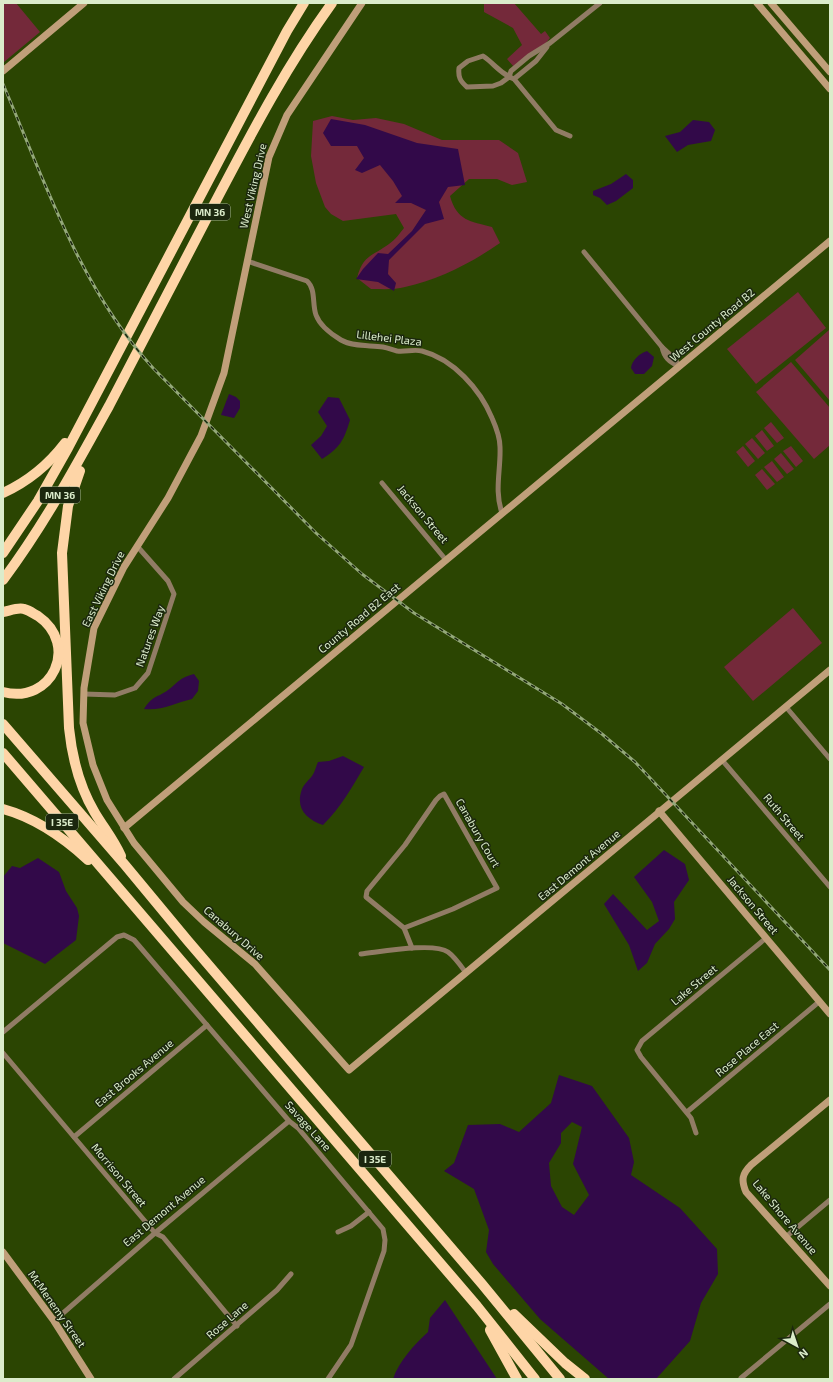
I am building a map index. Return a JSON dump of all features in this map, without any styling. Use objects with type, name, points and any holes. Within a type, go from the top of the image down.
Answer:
[{"type":"highway","points":[[259,86],[287,30],[304,3]]},
{"type":"highway","name":"MN 36","points":[[3,553],[38,501],[92,403],[259,86],[284,42],[310,3]]},
{"type":"highway","name":"MN 36","points":[[3,580],[61,494],[266,105],[296,54],[332,3]]},
{"type":"highway","points":[[318,22],[335,3]]},
{"type":"highway","points":[[3,493],[25,481],[54,456],[65,444],[92,403]]},
{"type":"highway","points":[[109,405],[74,487],[65,521],[62,553],[70,738],[77,769],[88,800],[95,813],[116,843],[125,865]]},
{"type":"highway","points":[[3,612],[24,609],[34,614],[51,629],[59,649],[56,668],[44,685],[27,693],[14,695],[3,692]]},
{"type":"highway","name":"I 35E","points":[[3,724],[482,1284],[560,1379]]},
{"type":"highway","name":"I 35E","points":[[3,753],[477,1306],[535,1379]]},
{"type":"highway","points":[[3,809],[23,816],[53,832],[79,852],[122,891]]},
{"type":"highway","points":[[482,1284],[565,1363],[584,1379]]},
{"type":"highway","points":[[477,1306],[517,1379]]},
{"type":"street","points":[[3,71],[84,3]]},
{"type":"street","name":"West Viking Drive","points":[[224,373],[270,157],[280,129],[296,101],[362,3]]},
{"type":"street","points":[[511,78],[511,71],[529,56],[550,43],[600,3]]},
{"type":"street","points":[[757,3],[830,89]]},
{"type":"street","points":[[771,3],[830,72]]},
{"type":"street","points":[[511,78],[493,86],[467,87],[460,82],[458,75],[459,68],[468,61],[483,56],[503,75],[511,78],[556,130],[570,136]]},
{"type":"street","name":"West County Road B2","points":[[608,425],[830,241]]},
{"type":"street","points":[[584,252],[662,347],[675,359],[679,366]]},
{"type":"street","name":"Lillehei Plaza","points":[[247,261],[306,281],[312,290],[314,307],[319,322],[323,327],[343,341],[362,346],[384,347],[397,351],[420,350],[447,364],[468,380],[487,407],[498,434],[500,447],[497,492],[502,512]]},
{"type":"street","name":"East Viking Drive","points":[[124,828],[107,800],[93,764],[83,723],[84,694],[94,628],[124,567],[168,498],[200,436],[224,373]]},
{"type":"street","name":"County Road B2 East","points":[[124,828],[608,425]]},
{"type":"street","name":"Jackson Street","points":[[382,483],[446,560]]},
{"type":"street","name":"Natures Way","points":[[84,694],[115,695],[135,688],[148,672],[174,594],[168,581],[137,546]]},
{"type":"street","name":"East Demont Avenue","points":[[349,1070],[830,670]]},
{"type":"street","points":[[786,707],[830,759]]},
{"type":"street","name":"Ruth Street","points":[[722,760],[830,887]]},
{"type":"street","name":"Canabury Court","points":[[404,928],[453,909],[497,888],[444,794],[436,800],[405,844],[367,891],[366,896],[404,928],[412,948]]},
{"type":"street","name":"Jackson Street","points":[[660,812],[830,1014]]},
{"type":"street","name":"Canabury Drive","points":[[124,828],[183,902],[204,922],[255,964],[349,1070]]},
{"type":"street","name":"Savage Lane","points":[[3,1032],[117,937],[124,935],[129,936],[289,1121],[298,1128],[383,1229],[385,1240],[384,1250],[351,1345],[328,1379]]},
{"type":"street","name":"Lake Street","points":[[687,1112],[640,1057],[637,1050],[642,1041],[766,938]]},
{"type":"street","points":[[361,954],[412,948],[437,948],[447,951],[466,973]]},
{"type":"street","name":"Rose Place East","points":[[687,1112],[820,1001]]},
{"type":"street","name":"East Brooks Avenue","points":[[74,1137],[207,1025]]},
{"type":"street","name":"Morrison Street","points":[[3,1053],[155,1232],[163,1237],[236,1326]]},
{"type":"street","name":"Lake Shore Avenue","points":[[830,1100],[751,1165],[744,1172],[742,1179],[746,1192],[787,1236],[830,1286]]},
{"type":"street","points":[[687,1112],[694,1123],[696,1133]]},
{"type":"street","name":"East Demont Avenue","points":[[54,1320],[155,1232],[289,1121]]},
{"type":"street","points":[[787,1236],[830,1200]]},
{"type":"street","points":[[338,1232],[351,1226],[369,1212]]},
{"type":"street","name":"McMenemy Street","points":[[3,1252],[54,1320],[91,1379]]},
{"type":"street","name":"Rose Lane","points":[[174,1379],[277,1290],[291,1274]]},
{"type":"street","points":[[741,1378],[830,1304]]},
{"type":"shaded area","points":[[3,3],[16,3],[40,32],[4,62]]},
{"type":"shaded area","points":[[484,3],[514,3],[541,34],[545,31],[550,38],[545,44],[514,67],[507,59],[522,45],[513,28],[484,12]]},
{"type":"shaded area","points":[[332,116],[353,120],[376,118],[404,124],[442,140],[499,140],[518,153],[527,182],[512,185],[497,179],[469,179],[450,196],[456,211],[465,219],[492,227],[500,243],[455,270],[430,280],[401,288],[371,289],[357,278],[359,270],[368,257],[391,242],[404,228],[396,214],[343,221],[331,214],[325,207],[316,183],[311,156],[313,121]]},
{"type":"shaded area","points":[[331,119],[365,125],[417,143],[458,149],[465,185],[448,187],[439,202],[444,219],[425,224],[389,260],[388,274],[396,283],[394,291],[378,282],[356,279],[378,253],[388,254],[412,231],[426,210],[411,203],[395,203],[402,196],[393,181],[380,165],[362,173],[355,170],[364,158],[357,146],[331,146],[323,133]]},
{"type":"shaded area","points":[[693,120],[709,122],[715,130],[711,141],[688,145],[677,152],[665,136],[680,132]]},
{"type":"shaded area","points":[[626,174],[633,180],[633,188],[616,201],[607,205],[600,198],[593,195],[593,191],[611,184]]},
{"type":"shaded area","points":[[798,292],[826,328],[756,384],[727,349]]},
{"type":"shaded area","points":[[829,330],[830,331],[830,401],[795,360]]},
{"type":"shaded area","points":[[647,351],[654,357],[652,366],[644,374],[635,374],[631,368],[634,360]]},
{"type":"shaded area","points":[[791,362],[830,408],[830,445],[814,459],[756,392]]},
{"type":"shaded area","points":[[229,394],[236,397],[240,401],[240,408],[234,418],[221,415]]},
{"type":"shaded area","points":[[328,397],[339,398],[350,420],[346,433],[340,443],[333,451],[322,459],[311,445],[321,436],[327,426],[318,412]]},
{"type":"shaded area","points":[[771,422],[784,438],[777,443],[764,428]]},
{"type":"shaded area","points":[[762,430],[774,446],[767,451],[755,436]]},
{"type":"shaded area","points":[[752,438],[765,453],[758,459],[745,444]]},
{"type":"shaded area","points":[[743,446],[755,461],[748,467],[736,452]]},
{"type":"shaded area","points":[[791,446],[803,461],[796,467],[783,451]]},
{"type":"shaded area","points":[[781,453],[794,469],[787,474],[774,459]]},
{"type":"shaded area","points":[[772,461],[784,477],[777,482],[764,467]]},
{"type":"shaded area","points":[[762,469],[775,484],[767,490],[755,475]]},
{"type":"shaded area","points":[[793,608],[822,643],[753,701],[724,667]]},
{"type":"shaded area","points":[[194,674],[199,681],[198,691],[192,699],[163,708],[144,709],[153,699],[168,690],[182,678]]},
{"type":"shaded area","points":[[343,756],[364,767],[340,805],[323,825],[317,823],[307,816],[301,807],[300,796],[302,789],[313,774],[318,762],[329,761]]},
{"type":"shaded area","points":[[664,850],[685,864],[689,880],[674,902],[675,919],[669,929],[655,944],[647,963],[638,971],[629,945],[604,904],[613,894],[647,930],[659,921],[652,902],[634,877]]},
{"type":"shaded area","points":[[38,858],[59,872],[66,891],[77,908],[79,916],[76,940],[45,964],[3,943],[3,877],[12,866],[20,868]]},
{"type":"shaded area","points":[[559,1075],[592,1086],[629,1138],[634,1162],[631,1175],[680,1208],[717,1249],[718,1274],[701,1303],[690,1341],[656,1379],[609,1379],[540,1319],[493,1264],[486,1252],[489,1230],[474,1189],[444,1171],[454,1163],[468,1125],[500,1124],[519,1132],[551,1103]],"holes":[[[572,1122],[582,1127],[573,1164],[589,1195],[574,1215],[562,1207],[551,1186],[549,1163],[561,1143],[561,1133]]]},
{"type":"shaded area","points":[[445,1300],[497,1379],[393,1379],[399,1366],[417,1342],[428,1332],[430,1318]]},
{"type":"railway","points":[[3,84],[66,233],[85,269],[105,304],[127,337],[153,368],[316,533],[362,574],[414,613],[562,704],[602,734],[635,762],[830,970]]}]
